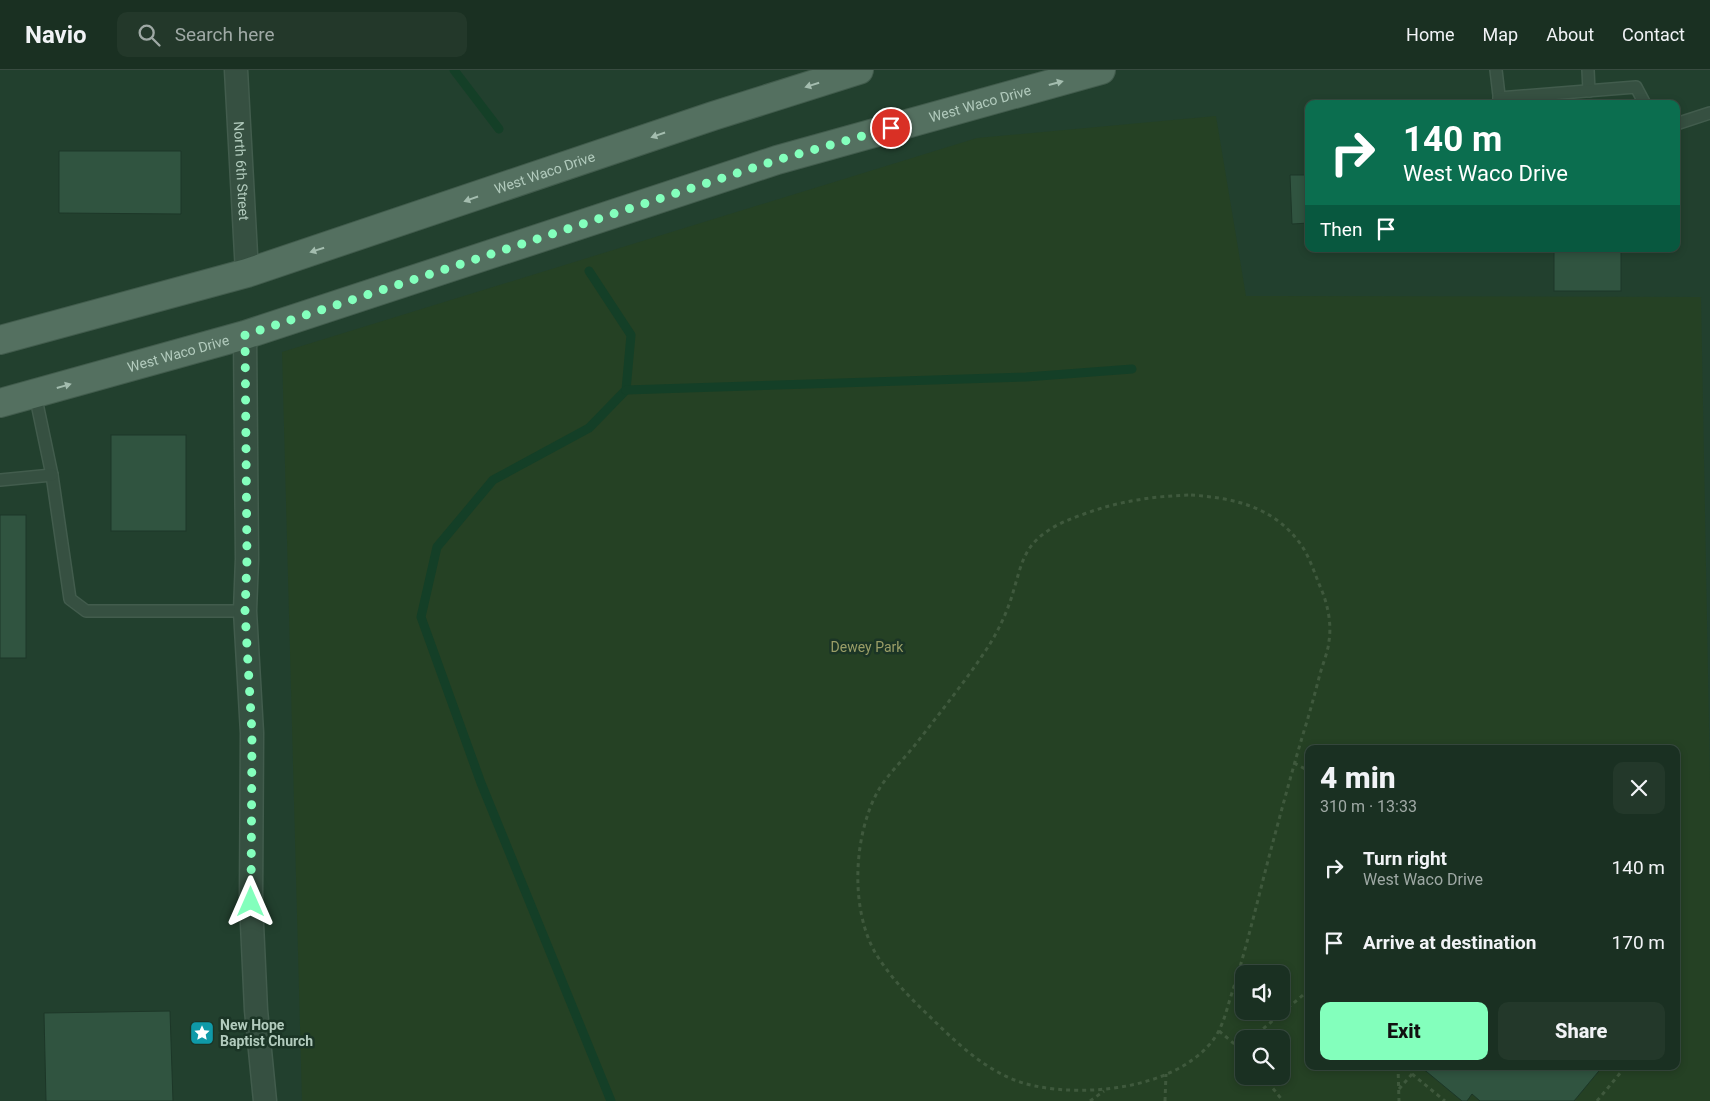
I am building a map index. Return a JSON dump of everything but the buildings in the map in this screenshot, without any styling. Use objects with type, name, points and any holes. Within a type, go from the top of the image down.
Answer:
[{"type":"main road","name":"West Waco Drive","points":[[0,340],[247,273],[713,116],[859,70]]},
{"type":"main road","name":"West Waco Drive","points":[[0,403],[245,335],[777,160],[1101,70]]},
{"type":"street","name":"North 6th Street","points":[[236,70],[247,273]]},
{"type":"street","points":[[245,335],[247,559],[245,611],[252,733],[252,912],[256,1010],[265,1101]]},
{"type":"lane","points":[[1496,70],[1500,100]]},
{"type":"lane","points":[[1588,70],[1589,91]]},
{"type":"lane","points":[[1509,100],[1636,88],[1643,100]]},
{"type":"lane","points":[[1680,123],[1710,114]]},
{"type":"lane","points":[[34,394],[52,475],[70,599],[86,611],[245,611]]},
{"type":"lane","points":[[0,480],[52,475]]},
{"type":"path","points":[[1166,496],[1216,497],[1256,507],[1289,530],[1300,544],[1327,601],[1330,640],[1294,763],[1237,979],[1219,1031],[1208,1047],[1193,1060],[1166,1074],[1133,1086],[1104,1090],[1067,1090],[1032,1086],[990,1068],[966,1050],[920,1007],[897,982],[877,955],[869,940],[860,903],[857,881],[861,839],[878,790],[986,650],[999,629],[1025,553],[1047,531],[1064,521],[1110,505],[1138,499],[1166,496]]},
{"type":"path","points":[[1294,763],[1305,769]]},
{"type":"path","points":[[1262,1030],[1305,993]]},
{"type":"path","points":[[1219,1031],[1235,1043]]},
{"type":"path","points":[[1398,1070],[1399,1101]]},
{"type":"path","points":[[1399,1089],[1412,1074],[1412,1070]]},
{"type":"path","points":[[1597,1101],[1623,1070]]},
{"type":"path","points":[[1164,1101],[1166,1074]]},
{"type":"path","points":[[1412,1074],[1445,1101]]},
{"type":"path","points":[[1270,1085],[1283,1101]]},
{"type":"path","points":[[1090,1101],[1104,1090]]},
{"type":"green space","name":"Dewey Park","points":[[1216,116],[1246,296],[1701,297],[1710,782],[1710,1101],[302,1101],[282,352],[977,138]]},
{"type":"waterway","points":[[454,70],[499,129]]},
{"type":"waterway","points":[[589,271],[631,335],[626,390],[589,428],[493,480],[437,547],[421,617],[481,783],[611,1101]]},
{"type":"waterway","points":[[626,390],[1026,377],[1132,369]]},
{"type":"place","name":"New Hope Baptist Church","points":[[202,1033]]},
{"type":"route","points":[[251,902],[252,733],[245,611],[247,559],[245,335],[777,160],[891,128]]}]
